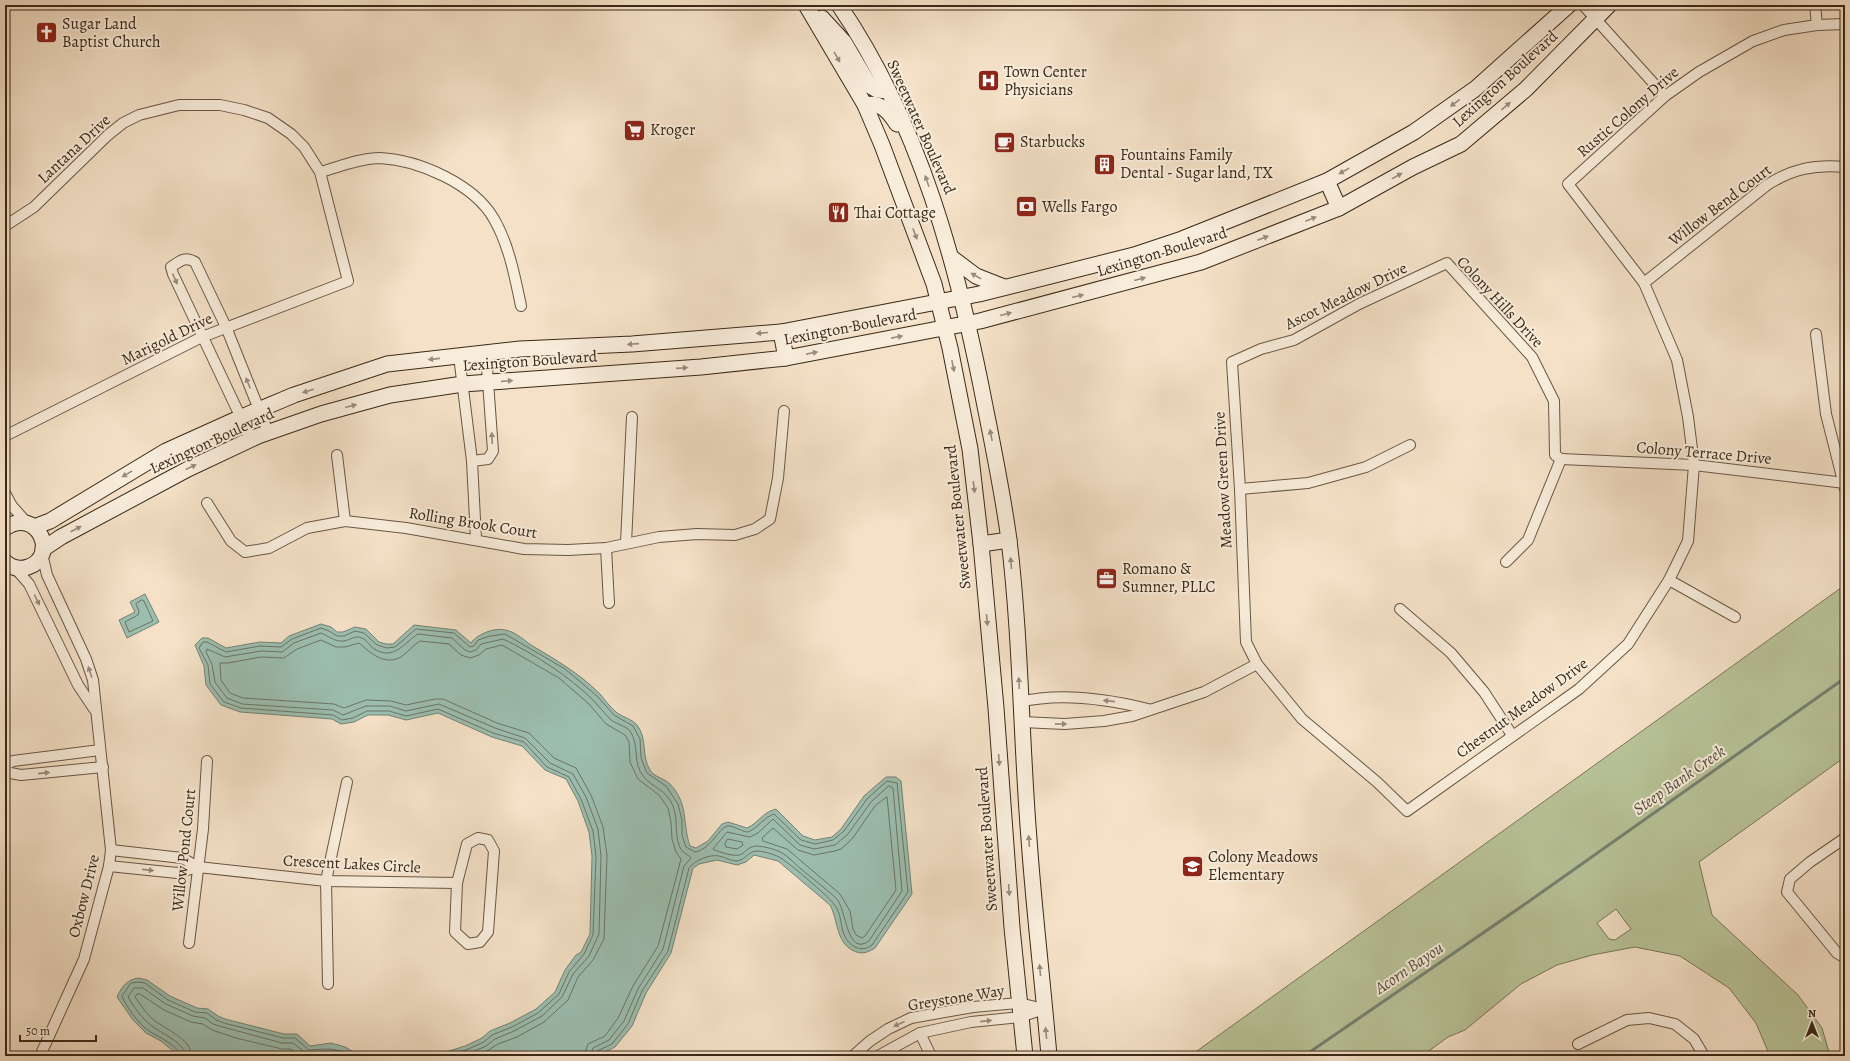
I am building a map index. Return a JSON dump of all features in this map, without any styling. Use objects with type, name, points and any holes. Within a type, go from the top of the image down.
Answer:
[{"type":"main road","name":"Sweetwater Boulevard","points":[[839,5],[858,33],[888,91],[926,175],[952,258],[962,297],[997,468],[1009,540],[1016,626],[1029,839],[1048,1056]]},
{"type":"main road","name":"Lexington Boulevard","points":[[5,528],[16,523],[31,525],[50,521],[166,451],[240,417],[294,395],[388,364],[520,349],[632,344],[782,332],[962,297],[1134,254],[1182,239],[1328,181],[1414,132],[1475,89],[1569,5]]},
{"type":"main road","name":"Lexington Boulevard","points":[[9,565],[31,566],[36,563],[43,551],[61,537],[188,469],[251,439],[321,414],[390,395],[464,384],[701,367],[786,358],[968,323],[1102,290],[1201,262],[1339,208],[1413,167],[1461,144],[1526,89],[1609,5]]},
{"type":"main road","name":"Sweetwater Boulevard","points":[[809,8],[865,105],[882,145],[934,284],[945,328],[970,449],[981,544],[1012,928],[1025,1056]]},
{"type":"main road","points":[[809,8],[818,14],[844,42],[870,86],[877,90],[888,91]]},
{"type":"main road","points":[[865,105],[874,103],[881,105],[892,116],[913,146]]},
{"type":"main road","points":[[1328,181],[1339,208]]},
{"type":"main road","points":[[952,258],[976,276],[1004,287]]},
{"type":"main road","points":[[1094,264],[1102,290]]},
{"type":"main road","points":[[782,332],[786,358]]},
{"type":"main road","points":[[31,525],[42,537],[43,551]]},
{"type":"main road","points":[[981,544],[1009,540]]},
{"type":"main road","points":[[996,715],[1020,702]]},
{"type":"main road","points":[[996,715],[1022,722]]},
{"type":"street","points":[[1583,5],[1665,96]]},
{"type":"street","points":[[1815,5],[1817,25]]},
{"type":"street","name":"Rustic Colony Drive","points":[[1568,184],[1665,96],[1699,72],[1753,41],[1784,30],[1817,25],[1845,24]]},
{"type":"street","name":"Lantana Drive","points":[[5,226],[34,207],[108,135],[123,123],[139,115],[179,105],[220,105],[244,110],[268,118],[291,134],[304,147],[320,172],[348,281]]},
{"type":"street","points":[[320,172],[378,158],[399,160],[416,164],[436,172],[467,189],[494,218],[512,262],[521,306]]},
{"type":"street","name":"Willow Bend Court","points":[[1644,283],[1766,185],[1785,174],[1805,168],[1830,165],[1845,166]]},
{"type":"street","name":"Chestnut Meadow Drive","points":[[1407,811],[1512,735],[1580,689],[1628,644],[1669,580],[1688,541],[1694,464],[1688,417],[1677,360],[1644,283],[1568,184]]},
{"type":"street","points":[[251,439],[172,274],[171,267],[180,260],[190,259],[195,262],[226,327],[268,432]]},
{"type":"street","name":"Colony Hills Drive","points":[[1436,268],[1447,263],[1532,357],[1554,401],[1555,455],[1561,459]]},
{"type":"street","name":"Ascot Meadow Drive","points":[[1247,355],[1260,349],[1294,340],[1360,304],[1436,268]]},
{"type":"street","name":"Marigold Drive","points":[[5,436],[202,337],[348,281]]},
{"type":"street","points":[[1816,334],[1826,414],[1845,485]]},
{"type":"street","points":[[472,461],[488,459],[493,451],[486,354]]},
{"type":"street","name":"Meadow Green Drive","points":[[1247,355],[1232,362],[1240,489],[1246,642],[1257,664],[1302,719],[1377,782],[1407,811]]},
{"type":"street","points":[[460,356],[472,461],[476,539]]},
{"type":"street","name":"Rolling Brook Court","points":[[207,503],[231,541],[245,552],[269,548],[307,528],[345,521],[476,539],[524,549],[606,548],[659,537],[697,534],[734,535],[755,529],[770,519],[778,478],[784,411]]},
{"type":"street","points":[[626,543],[632,417]]},
{"type":"street","points":[[1240,489],[1308,483],[1366,467],[1410,444]]},
{"type":"street","points":[[337,455],[345,521]]},
{"type":"street","points":[[1506,562],[1528,540],[1561,459]]},
{"type":"street","name":"Colony Terrace Drive","points":[[1561,459],[1694,464],[1845,485]]},
{"type":"street","points":[[5,493],[12,506],[31,525]]},
{"type":"street","points":[[606,548],[609,603]]},
{"type":"street","name":"Oxbow Drive","points":[[40,1056],[84,959],[109,866],[111,850],[93,680],[86,659],[47,575],[43,551]]},
{"type":"street","name":"Oxbow Drive","points":[[9,565],[30,584],[78,685],[96,711]]},
{"type":"street","points":[[1669,580],[1735,617]]},
{"type":"street","points":[[1400,609],[1451,653],[1484,692],[1512,735]]},
{"type":"street","points":[[1022,722],[1065,724],[1104,721],[1132,716],[1148,709],[1204,692],[1257,664]]},
{"type":"street","points":[[1020,702],[1034,699],[1080,698],[1121,702],[1148,709]]},
{"type":"street","points":[[5,765],[13,761],[100,750]]},
{"type":"street","name":"Willow Pond Court","points":[[189,943],[203,828],[207,761]]},
{"type":"street","points":[[5,772],[21,775],[103,766]]},
{"type":"street","points":[[328,984],[326,881],[347,782]]},
{"type":"street","points":[[478,838],[488,840],[494,851],[488,932],[480,942],[468,944],[455,932],[456,883],[467,844],[478,838]]},
{"type":"street","points":[[1845,838],[1810,862],[1790,879],[1786,892],[1837,953],[1845,958]]},
{"type":"street","name":"Crescent Lakes Circle","points":[[111,850],[182,858],[198,867]]},
{"type":"street","name":"Crescent Lakes Circle","points":[[109,866],[177,873],[198,867],[326,881],[456,883]]},
{"type":"street","name":"Greystone Way","points":[[853,1056],[870,1041],[888,1029],[911,1018],[973,1007],[1020,1010],[1044,1009]]},
{"type":"street","name":"Greystone Way","points":[[878,1056],[920,1033],[1020,1010]]},
{"type":"street","points":[[1578,1044],[1627,1020],[1649,1018],[1675,1024],[1694,1039],[1704,1056]]},
{"type":"street","points":[[920,1033],[931,1056]]},
{"type":"shaded area","points":[[1845,585],[1845,757],[1699,862],[1712,915],[1798,995],[1822,1028],[1830,1056],[1770,1056],[1756,1023],[1729,988],[1680,956],[1635,947],[1592,955],[1557,965],[1521,984],[1465,1030],[1448,1037],[1422,1056],[1190,1056]],"holes":[[[1616,909],[1631,929],[1615,940],[1609,939],[1597,923]]]},
{"type":"water","points":[[145,594],[159,622],[127,638],[119,620],[135,612],[130,602]]},
{"type":"water","points":[[321,624],[331,627],[337,632],[343,632],[355,627],[366,629],[379,642],[386,644],[393,644],[414,625],[456,630],[471,643],[477,637],[491,631],[501,629],[515,634],[576,673],[592,686],[616,712],[637,725],[644,742],[647,765],[652,772],[668,782],[676,791],[683,806],[690,846],[696,848],[708,841],[722,824],[728,822],[747,828],[767,813],[776,809],[803,836],[815,840],[832,837],[841,829],[864,796],[886,777],[896,777],[901,781],[912,894],[875,948],[861,953],[852,950],[843,941],[830,905],[778,861],[754,855],[746,862],[737,865],[717,860],[699,864],[693,868],[671,953],[646,993],[632,1026],[615,1047],[597,1056],[420,1056],[434,1052],[446,1052],[465,1046],[482,1038],[490,1031],[510,1023],[536,1009],[555,992],[565,970],[576,955],[581,952],[590,934],[592,856],[589,832],[578,801],[566,779],[545,770],[522,746],[492,737],[438,713],[406,720],[388,715],[368,715],[354,722],[341,724],[332,719],[240,712],[221,705],[206,685],[204,666],[195,645],[202,638],[208,638],[226,648],[260,642],[281,643],[289,636]]},
{"type":"water","points":[[138,978],[147,980],[170,996],[197,1008],[208,1009],[225,1019],[284,1034],[297,1034],[310,1046],[331,1043],[345,1047],[359,1055],[380,1054],[392,1056],[179,1056],[161,1041],[146,1033],[133,1020],[117,997],[125,984]]},
{"type":"waterway","name":"Steep Bank Creek","points":[[1304,1056],[1528,902],[1845,678]]},
{"type":"place","name":"Sugar Land Baptist Church","points":[[47,33]]},
{"type":"place","name":"Town Center Physicians","points":[[988,81]]},
{"type":"place","name":"Kroger","points":[[634,130]]},
{"type":"place","name":"Starbucks","points":[[1005,142]]},
{"type":"place","name":"Fountains Family Dental - Sugar land, TX","points":[[1105,164]]},
{"type":"place","name":"Wells Fargo","points":[[1026,207]]},
{"type":"place","name":"Thai Cottage","points":[[839,213]]},
{"type":"place","name":"Romano & Sumner, PLLC","points":[[1107,578]]},
{"type":"place","name":"Colony Meadows Elementary","points":[[1193,866]]},
{"type":"water label","name":"Acorn Bayou","points":[[1409,968]]}]
